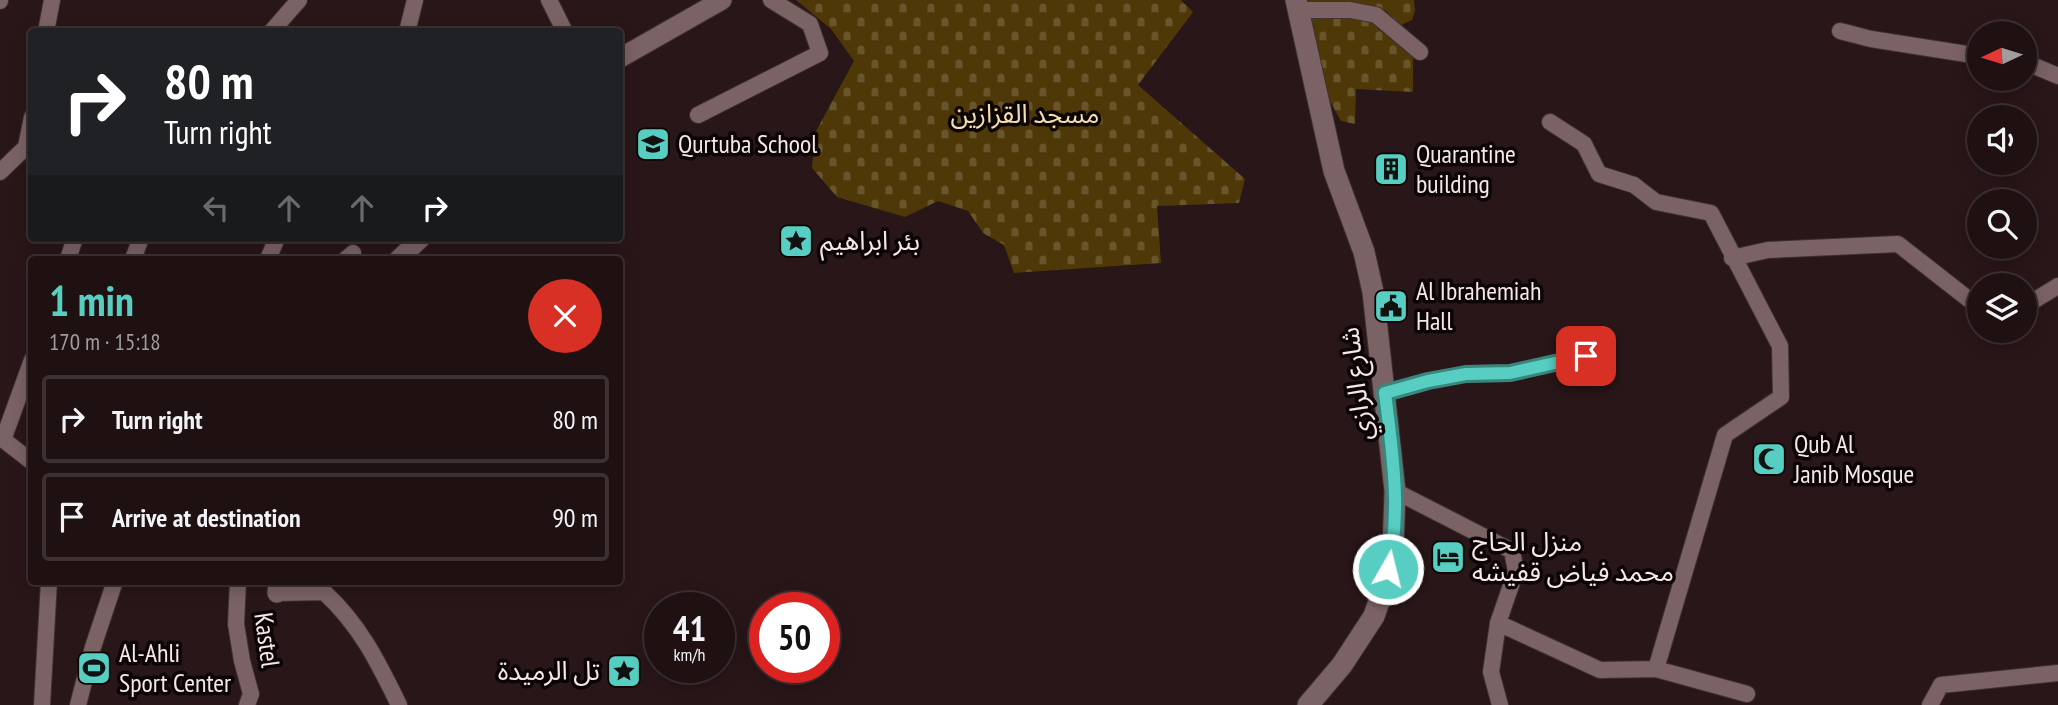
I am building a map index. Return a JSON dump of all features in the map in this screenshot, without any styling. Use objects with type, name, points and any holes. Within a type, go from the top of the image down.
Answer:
[{"type":"main road","name":"شارع الرازي","points":[[1298,5],[1334,171],[1364,252],[1373,292],[1395,491],[1393,550],[1374,616],[1342,665],[1308,705]]},
{"type":"street","points":[[47,28],[52,0]]},
{"type":"street","points":[[274,28],[299,0]]},
{"type":"street","points":[[408,28],[415,0]]},
{"type":"street","points":[[549,0],[563,28]]},
{"type":"street","points":[[623,56],[722,0]]},
{"type":"street","points":[[698,115],[820,53],[810,24],[771,0]]},
{"type":"street","points":[[1298,5],[1376,15],[1420,52]]},
{"type":"street","points":[[1840,31],[1871,39],[1967,54]]},
{"type":"street","points":[[2037,67],[2058,76]]},
{"type":"street","points":[[1550,122],[1584,144],[1599,174],[1634,185],[1656,202],[1711,213],[1780,346],[1781,397],[1725,435],[1656,669]]},
{"type":"street","points":[[0,172],[26,147],[28,137]]},
{"type":"street","points":[[402,256],[417,242]]},
{"type":"street","points":[[1732,258],[1768,250],[1898,244],[1967,299]]},
{"type":"street","points":[[2037,299],[2058,286]]},
{"type":"street","points":[[1385,393],[1466,374],[1510,373],[1586,356]]},
{"type":"street","points":[[28,370],[1,439],[28,458]]},
{"type":"street","points":[[1395,491],[1512,551],[1516,570],[1498,623],[1491,672],[1500,705]]},
{"type":"street","points":[[42,705],[49,585]]},
{"type":"street","points":[[79,703],[93,647],[114,585]]},
{"type":"street","name":"Kastel","points":[[237,585],[236,624],[251,694],[247,705]]},
{"type":"street","points":[[277,587],[324,592],[345,611],[360,631],[399,705]]},
{"type":"street","points":[[1498,623],[1600,670],[1656,669],[1747,694]]},
{"type":"street","points":[[1930,705],[1941,685],[2058,673]]},
{"type":"green space","name":"مسجد القزازين","points":[[796,0],[1181,0],[1193,12],[1138,85],[1245,179],[1239,203],[1157,206],[1161,263],[1014,273],[1004,245],[983,233],[968,211],[938,201],[905,217],[837,197],[812,168],[815,133],[854,61],[831,29]]},
{"type":"green space","points":[[1308,0],[1414,0],[1415,11],[1412,20],[1401,25],[1385,10],[1353,3],[1310,4]]},
{"type":"green space","points":[[1314,16],[1366,17],[1413,54],[1413,92],[1356,89],[1355,124],[1341,121],[1323,89],[1309,21]]},
{"type":"place","name":"Qurtuba School","points":[[653,144]]},
{"type":"place","name":"Quarantine building","points":[[1391,169]]},
{"type":"place","name":"بئر ابراهيم","points":[[796,241]]},
{"type":"place","name":"Al Ibrahemiah Hall","points":[[1391,306]]},
{"type":"place","name":"Qub Al Janib Mosque","points":[[1769,459]]},
{"type":"place","name":"منزل الحاج محمد فياض قفيشه","points":[[1448,557]]},
{"type":"place","name":"Al-Ahli Sport Center","points":[[94,668]]},
{"type":"place","name":"تل الرميدة","points":[[624,671]]},
{"type":"route","points":[[1388,569],[1393,550],[1395,491],[1385,393],[1466,374],[1510,373],[1586,356]]}]
